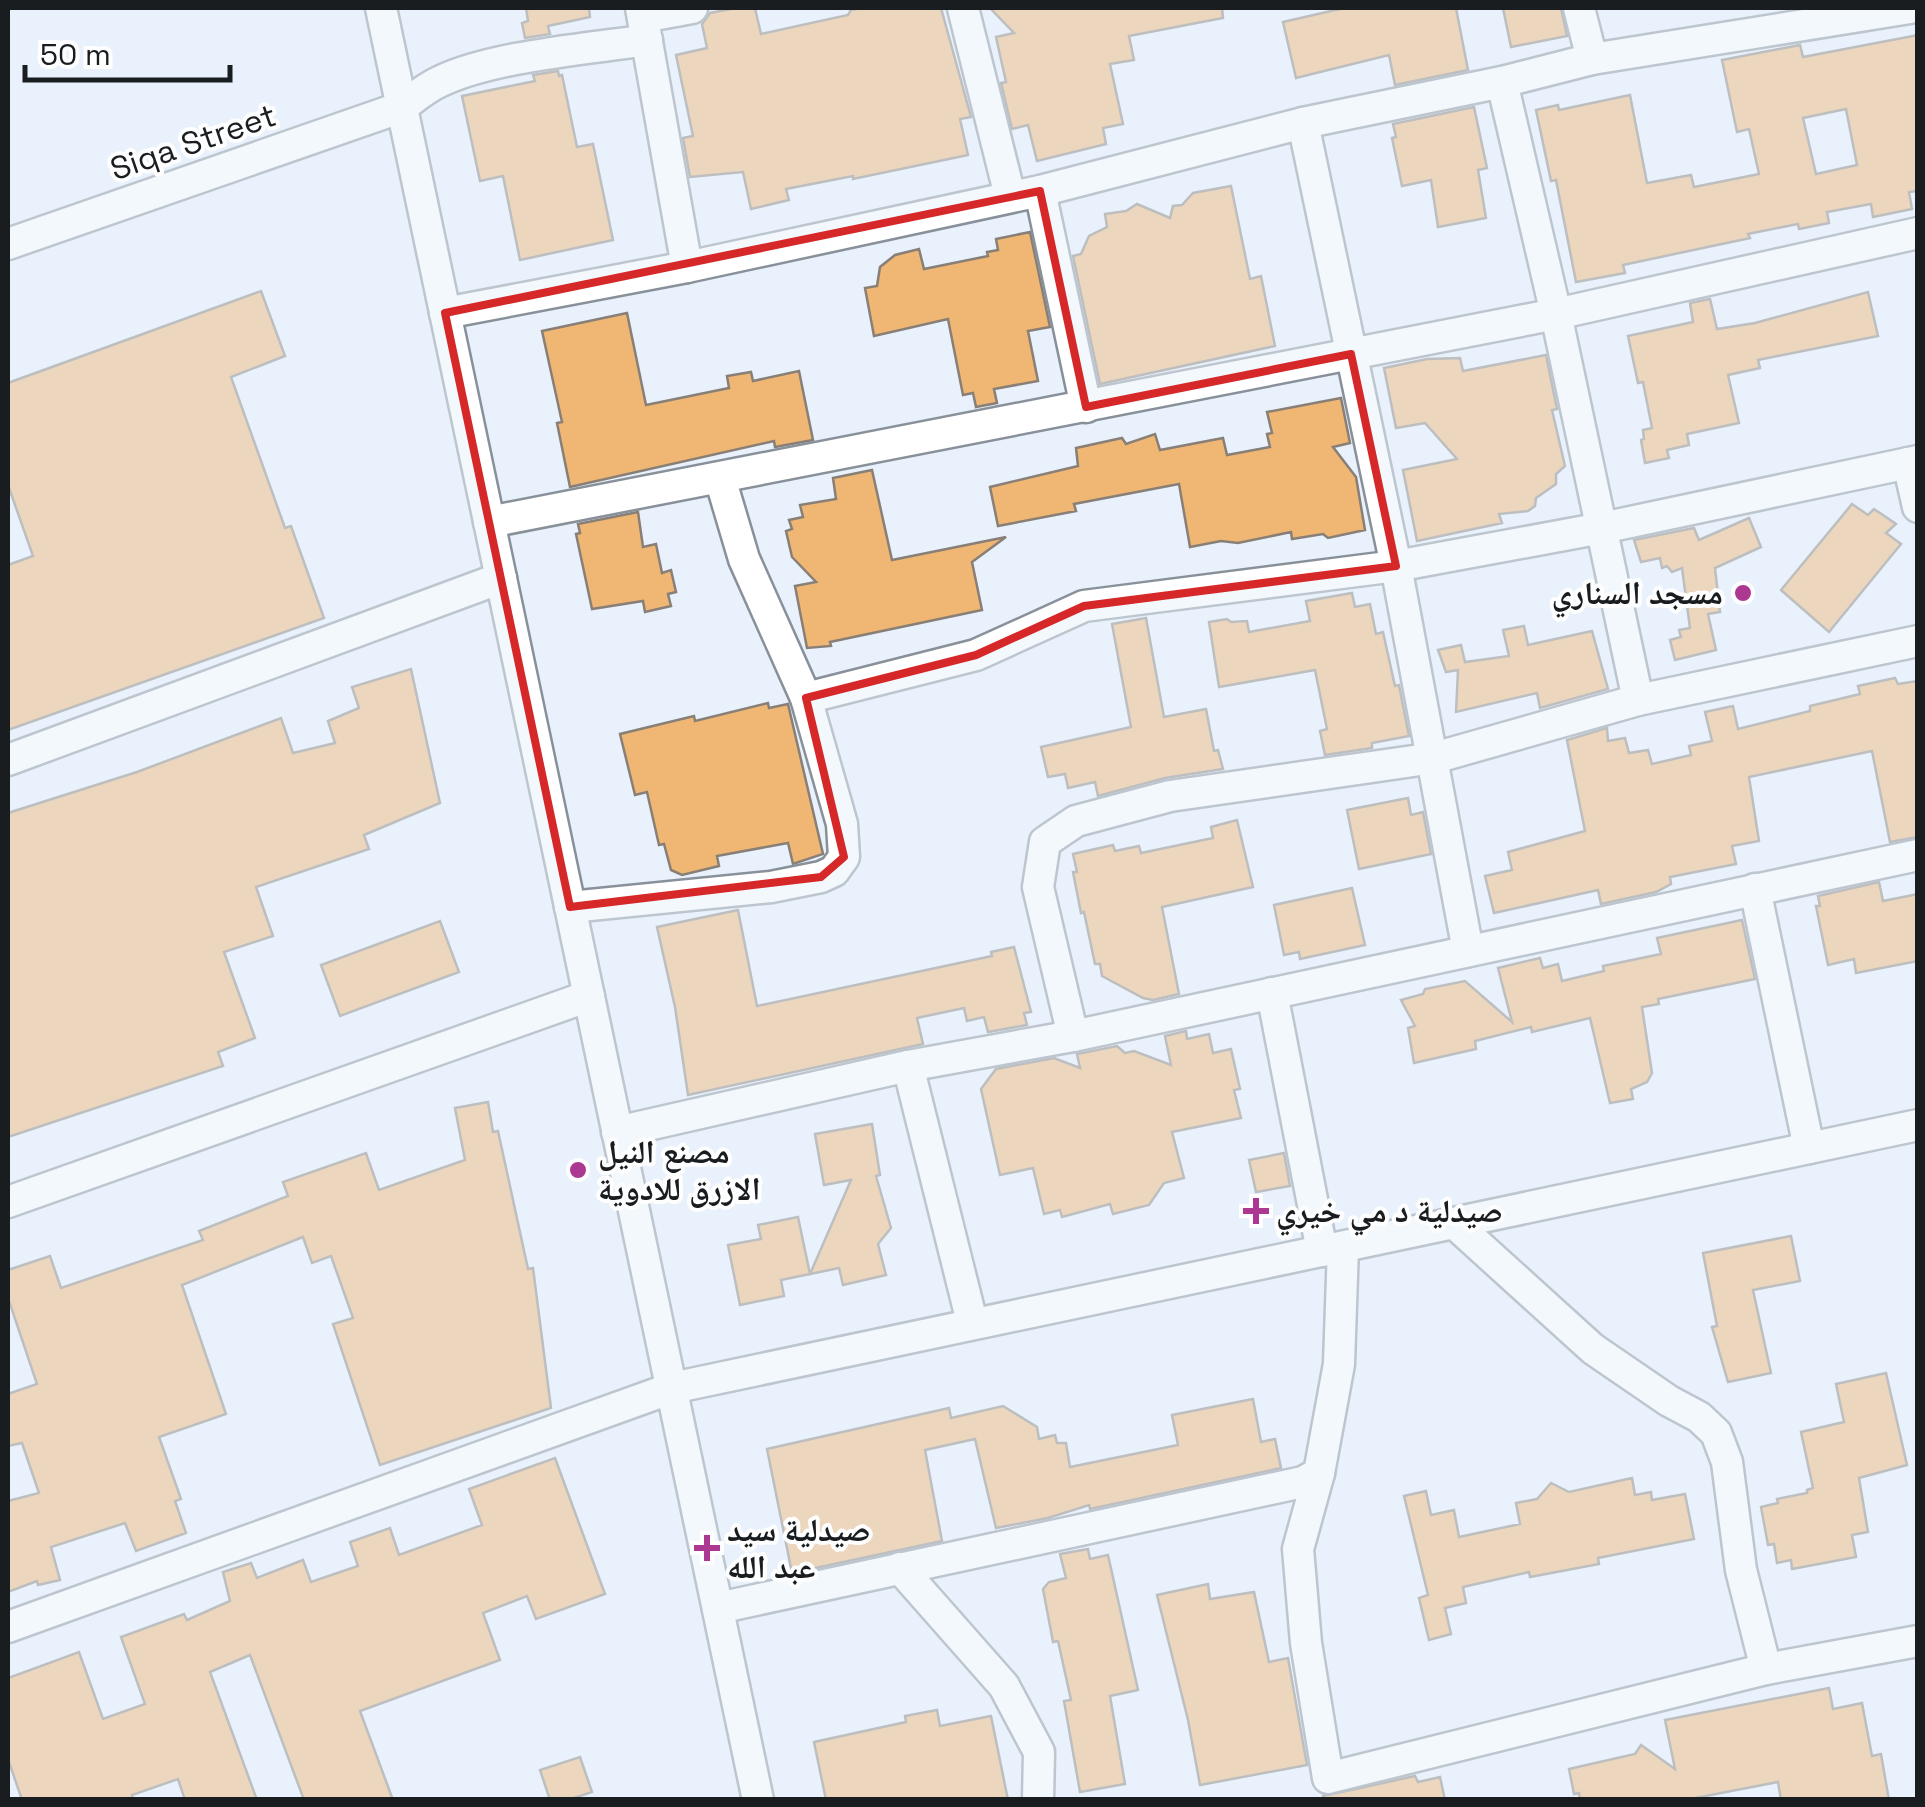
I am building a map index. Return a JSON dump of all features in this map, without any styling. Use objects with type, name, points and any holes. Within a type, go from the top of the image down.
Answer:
[{"type":"street","points":[[381,8],[758,1800]]},
{"type":"street","name":"Siqa Street","points":[[8,244],[402,107],[438,82],[466,71],[692,8]]},
{"type":"street","points":[[963,8],[1025,194],[1086,407]]},
{"type":"street","points":[[1580,8],[1592,60]]},
{"type":"street","points":[[445,313],[1025,194],[1303,122],[1592,60],[1910,8]]},
{"type":"street","points":[[644,22],[688,266]]},
{"type":"street","points":[[1502,82],[1638,700]]},
{"type":"street","points":[[1303,122],[1396,566],[1468,951]]},
{"type":"street","points":[[489,522],[1556,314],[1918,234]]},
{"type":"street","points":[[806,698],[976,655],[1084,606],[1396,566],[1602,528],[1913,462],[1918,508]]},
{"type":"street","points":[[570,907],[821,878],[834,871],[844,857],[842,824],[806,698],[744,560],[720,478]]},
{"type":"street","points":[[8,760],[501,578]]},
{"type":"street","points":[[1073,1036],[1038,887],[1045,842],[1076,822],[1170,796],[1434,758],[1638,700],[1918,641]]},
{"type":"street","points":[[618,1132],[908,1066],[1073,1036],[1918,855]]},
{"type":"street","points":[[1755,889],[1809,1148]]},
{"type":"street","points":[[1272,993],[1332,1249],[1338,1364],[1319,1473],[1298,1549],[1306,1642],[1328,1778],[1766,1669],[1918,1640]]},
{"type":"street","points":[[8,1202],[589,996]]},
{"type":"street","points":[[908,1066],[972,1322]]},
{"type":"street","points":[[8,1627],[672,1388],[1918,1125]]},
{"type":"street","points":[[1454,1223],[1593,1349],[1669,1402],[1699,1417],[1716,1434],[1727,1462],[1741,1570],[1766,1669]]},
{"type":"street","points":[[718,1608],[1302,1482],[1319,1473]]},
{"type":"street","points":[[900,1568],[1004,1686],[1039,1752],[1038,1800]]},
{"type":"highlighted area","points":[[1040,191],[1086,407],[1351,354],[1396,566],[1084,606],[976,655],[806,698],[844,857],[821,877],[570,907],[445,313]]},
{"type":"building","points":[[526,8],[589,8],[590,17],[548,26],[550,34],[525,38],[522,23],[528,21]]},
{"type":"building","points":[[755,8],[761,34],[848,15],[851,10],[862,8],[941,8],[971,117],[960,119],[968,155],[786,189],[789,200],[751,209],[743,172],[690,177],[683,138],[693,136],[676,55],[707,48],[702,24],[710,13]]},
{"type":"building","points":[[990,8],[1222,8],[1223,18],[1129,36],[1134,60],[1110,64],[1123,124],[1103,128],[1106,144],[1037,161],[1028,125],[1012,129],[1001,83],[1006,82],[996,37],[1014,33]]},
{"type":"building","points":[[1344,8],[1456,8],[1468,70],[1395,85],[1389,55],[1296,78],[1283,22]]},
{"type":"building","points":[[1503,8],[1561,8],[1567,36],[1511,47]]},
{"type":"building","points":[[1918,35],[1918,191],[1909,192],[1912,209],[1873,217],[1871,204],[1827,212],[1829,223],[1799,229],[1798,224],[1748,234],[1750,238],[1623,265],[1625,273],[1576,282],[1556,180],[1551,181],[1536,110],[1558,105],[1559,110],[1630,95],[1647,183],[1691,175],[1694,187],[1759,174],[1749,129],[1737,132],[1722,60],[1800,45],[1803,57]],"holes":[[[1846,109],[1857,165],[1816,174],[1803,118]]]},
{"type":"building","points":[[558,71],[577,147],[593,144],[613,240],[520,260],[503,176],[480,181],[462,96],[535,81],[533,75]]},
{"type":"building","points":[[1474,107],[1487,168],[1478,170],[1486,218],[1438,227],[1431,180],[1402,186],[1392,138],[1396,137],[1393,124]]},
{"type":"building","points":[[1231,186],[1250,279],[1261,276],[1275,346],[1100,384],[1073,256],[1081,254],[1089,236],[1107,227],[1105,214],[1126,211],[1137,204],[1170,218],[1173,206],[1182,205],[1193,193]]},
{"type":"building","points":[[1030,232],[1050,327],[1028,331],[1038,381],[994,389],[997,403],[976,407],[973,393],[963,395],[948,319],[874,336],[865,288],[877,286],[880,267],[895,255],[919,249],[924,269],[988,256],[987,252],[998,250],[996,239]]},
{"type":"building","points":[[261,291],[285,356],[231,377],[285,528],[291,526],[324,618],[8,730],[8,565],[33,556],[8,485],[8,383]]},
{"type":"building","points":[[1868,292],[1878,336],[1758,360],[1760,368],[1728,375],[1739,423],[1687,434],[1689,445],[1667,450],[1669,458],[1645,463],[1643,430],[1652,428],[1628,336],[1693,322],[1690,303],[1710,299],[1717,329],[1755,323]]},
{"type":"building","points":[[627,313],[646,405],[729,388],[727,376],[751,372],[753,381],[799,371],[813,440],[775,447],[774,441],[570,487],[557,423],[562,422],[542,331]]},
{"type":"building","points":[[1546,355],[1557,409],[1552,410],[1565,466],[1556,474],[1556,484],[1536,498],[1535,506],[1528,511],[1499,514],[1502,523],[1417,541],[1403,470],[1457,459],[1425,423],[1396,428],[1384,368],[1427,359],[1460,358],[1463,371]]},
{"type":"building","points":[[1341,398],[1350,443],[1333,447],[1356,477],[1365,530],[1328,538],[1323,534],[1292,539],[1291,532],[1238,543],[1221,541],[1190,547],[1179,484],[1074,504],[1076,511],[998,526],[990,487],[1078,466],[1076,448],[1122,438],[1126,444],[1155,434],[1160,450],[1223,438],[1227,455],[1270,447],[1267,434],[1272,433],[1267,412]]},
{"type":"building","points":[[872,470],[892,560],[1006,537],[972,562],[982,610],[830,642],[831,646],[807,648],[795,586],[816,582],[792,557],[786,531],[792,529],[789,520],[803,517],[800,505],[836,499],[833,478]]},
{"type":"building","points":[[1852,504],[1868,515],[1874,509],[1896,524],[1886,533],[1901,544],[1829,632],[1781,590]]},
{"type":"building","points":[[638,512],[643,547],[656,544],[662,573],[671,570],[676,592],[668,594],[671,606],[645,612],[643,601],[592,609],[576,534],[580,533],[578,524]]},
{"type":"building","points":[[1749,518],[1761,547],[1715,568],[1720,612],[1708,614],[1716,650],[1675,660],[1670,640],[1681,637],[1679,630],[1690,628],[1682,568],[1672,572],[1667,566],[1662,568],[1660,558],[1641,562],[1634,540],[1694,528],[1699,540]]},
{"type":"building","points":[[1352,593],[1355,607],[1370,604],[1376,634],[1383,632],[1409,736],[1372,743],[1372,748],[1325,755],[1320,731],[1327,729],[1315,670],[1219,687],[1209,622],[1247,621],[1249,632],[1310,621],[1306,601]]},
{"type":"building","points":[[1146,618],[1164,717],[1206,709],[1214,751],[1218,750],[1223,769],[1165,778],[1098,796],[1095,782],[1068,788],[1065,774],[1048,777],[1041,747],[1131,727],[1112,624]]},
{"type":"building","points":[[1524,626],[1528,645],[1592,631],[1608,689],[1540,708],[1537,693],[1456,712],[1458,670],[1446,672],[1438,650],[1461,645],[1465,662],[1509,656],[1503,630]]},
{"type":"building","points":[[411,669],[440,803],[364,835],[369,849],[256,887],[273,936],[224,952],[255,1038],[218,1052],[223,1066],[8,1137],[8,813],[137,772],[281,718],[293,753],[335,743],[328,721],[359,708],[352,687]]},
{"type":"building","points":[[1895,678],[1898,684],[1918,681],[1918,837],[1890,842],[1872,751],[1749,777],[1759,841],[1732,846],[1736,864],[1670,877],[1671,884],[1656,892],[1601,904],[1598,890],[1494,913],[1485,876],[1512,870],[1508,852],[1585,831],[1567,740],[1607,728],[1608,741],[1625,738],[1629,753],[1648,750],[1652,764],[1691,755],[1689,746],[1712,741],[1705,712],[1733,706],[1738,729],[1810,711],[1810,706],[1860,694],[1858,686]]},
{"type":"building","points":[[768,703],[769,708],[788,704],[823,854],[793,864],[788,843],[717,856],[719,866],[682,875],[671,870],[664,844],[659,845],[647,792],[635,795],[620,734]]},
{"type":"building","points":[[1408,798],[1411,815],[1423,812],[1431,854],[1359,869],[1347,810]]},
{"type":"building","points":[[1237,820],[1253,887],[1162,907],[1179,994],[1153,1000],[1143,998],[1102,976],[1100,964],[1095,964],[1084,912],[1081,913],[1073,854],[1113,845],[1115,851],[1139,846],[1141,853],[1213,838],[1211,827]]},
{"type":"building","points":[[1879,882],[1883,901],[1918,894],[1918,961],[1856,973],[1854,959],[1828,965],[1816,906],[1820,906],[1818,896]]},
{"type":"building","points":[[1352,888],[1365,945],[1300,959],[1299,952],[1284,955],[1274,905]]},
{"type":"building","points":[[738,910],[757,1006],[992,956],[991,952],[1014,947],[1031,1012],[1024,1013],[1027,1025],[988,1032],[984,1017],[967,1021],[964,1008],[917,1018],[923,1044],[688,1095],[675,1007],[657,927]]},
{"type":"building","points":[[1742,920],[1755,979],[1658,999],[1659,1004],[1642,1007],[1652,1073],[1647,1082],[1631,1089],[1633,1099],[1610,1103],[1590,1018],[1475,1041],[1476,1049],[1414,1063],[1408,1028],[1415,1026],[1401,1000],[1423,994],[1425,989],[1465,981],[1512,1022],[1498,968],[1540,958],[1543,968],[1558,964],[1562,981],[1604,971],[1603,966],[1661,954],[1657,938]]},
{"type":"building","points":[[440,921],[459,972],[340,1016],[321,965]]},
{"type":"building","points":[[1186,1031],[1187,1039],[1209,1034],[1213,1053],[1231,1049],[1240,1089],[1234,1090],[1241,1118],[1172,1132],[1184,1178],[1164,1183],[1149,1205],[1113,1214],[1110,1204],[1062,1217],[1060,1210],[1044,1214],[1033,1168],[1000,1175],[981,1089],[996,1069],[1054,1058],[1080,1068],[1077,1054],[1117,1046],[1125,1053],[1134,1051],[1171,1065],[1165,1036]]},
{"type":"building","points":[[488,1102],[528,1269],[533,1268],[551,1408],[380,1465],[333,1324],[353,1318],[331,1256],[312,1263],[303,1237],[182,1285],[226,1414],[159,1437],[181,1499],[175,1501],[186,1533],[136,1551],[125,1523],[51,1547],[60,1580],[38,1585],[37,1581],[8,1592],[8,1501],[39,1493],[22,1443],[8,1446],[8,1394],[37,1384],[8,1298],[8,1270],[50,1256],[61,1288],[203,1240],[199,1231],[288,1196],[283,1182],[366,1153],[379,1190],[465,1160],[455,1108]]},
{"type":"building","points":[[872,1124],[880,1175],[876,1176],[891,1228],[878,1244],[886,1275],[843,1285],[839,1268],[810,1274],[851,1180],[824,1185],[815,1134]]},
{"type":"building","points":[[1284,1153],[1290,1186],[1256,1192],[1249,1160]]},
{"type":"building","points":[[798,1217],[810,1274],[781,1280],[784,1296],[740,1305],[728,1245],[761,1239],[758,1225]]},
{"type":"building","points":[[1791,1236],[1800,1281],[1753,1290],[1771,1373],[1728,1382],[1712,1327],[1717,1326],[1703,1253]]},
{"type":"building","points":[[1886,1373],[1907,1465],[1859,1478],[1868,1532],[1852,1535],[1856,1557],[1792,1569],[1791,1560],[1777,1563],[1774,1544],[1768,1545],[1761,1507],[1813,1488],[1801,1432],[1844,1422],[1836,1384]]},
{"type":"building","points":[[1253,1399],[1261,1442],[1275,1439],[1281,1468],[1090,1509],[1089,1505],[996,1528],[975,1439],[925,1450],[942,1541],[792,1573],[767,1449],[949,1408],[951,1418],[1003,1406],[1037,1427],[1039,1439],[1055,1435],[1057,1443],[1066,1443],[1070,1467],[1178,1445],[1172,1415]]},
{"type":"building","points":[[555,1458],[605,1594],[536,1619],[527,1596],[483,1613],[500,1660],[360,1711],[393,1800],[304,1800],[250,1655],[210,1672],[257,1800],[185,1800],[178,1779],[132,1795],[133,1800],[22,1800],[8,1759],[8,1678],[79,1652],[103,1719],[145,1704],[121,1637],[184,1614],[187,1620],[230,1601],[223,1572],[251,1563],[257,1578],[303,1560],[311,1582],[358,1566],[350,1542],[390,1528],[399,1555],[482,1525],[469,1489]]},
{"type":"building","points":[[1632,1478],[1635,1495],[1651,1492],[1652,1500],[1685,1494],[1694,1539],[1598,1558],[1599,1564],[1530,1577],[1529,1572],[1463,1587],[1466,1603],[1445,1608],[1451,1634],[1429,1640],[1419,1598],[1428,1595],[1404,1496],[1426,1491],[1431,1515],[1454,1510],[1459,1537],[1520,1524],[1516,1503],[1537,1499],[1551,1483],[1569,1492]]},
{"type":"building","points":[[1088,1549],[1090,1559],[1108,1555],[1138,1690],[1110,1696],[1125,1784],[1080,1792],[1064,1701],[1071,1700],[1058,1641],[1053,1642],[1043,1589],[1049,1582],[1066,1578],[1060,1554]]},
{"type":"building","points":[[1208,1584],[1210,1599],[1254,1592],[1269,1662],[1288,1658],[1307,1765],[1200,1785],[1157,1595]]},
{"type":"building","points":[[1829,1688],[1833,1709],[1862,1703],[1872,1756],[1881,1754],[1889,1800],[1781,1800],[1778,1782],[1685,1800],[1580,1800],[1579,1793],[1574,1794],[1569,1769],[1635,1754],[1641,1745],[1675,1769],[1665,1720]]},
{"type":"building","points":[[937,1710],[940,1726],[991,1716],[1008,1800],[826,1800],[814,1742],[906,1722],[905,1716]]},
{"type":"building","points":[[580,1757],[592,1792],[568,1800],[550,1800],[540,1770]]},
{"type":"building","points":[[1415,1776],[1418,1782],[1440,1777],[1445,1800],[1324,1800],[1323,1796]]},
{"type":"place","name":"مسجد السناري","points":[[1743,593]]},
{"type":"place","name":"مصنع النيل الازرق للادوية","points":[[578,1170]]},
{"type":"place","name":"صيدلية د مي خيري","points":[[1256,1211]]},
{"type":"place","name":"صيدلية سيد عبد الله","points":[[707,1548]]}]
